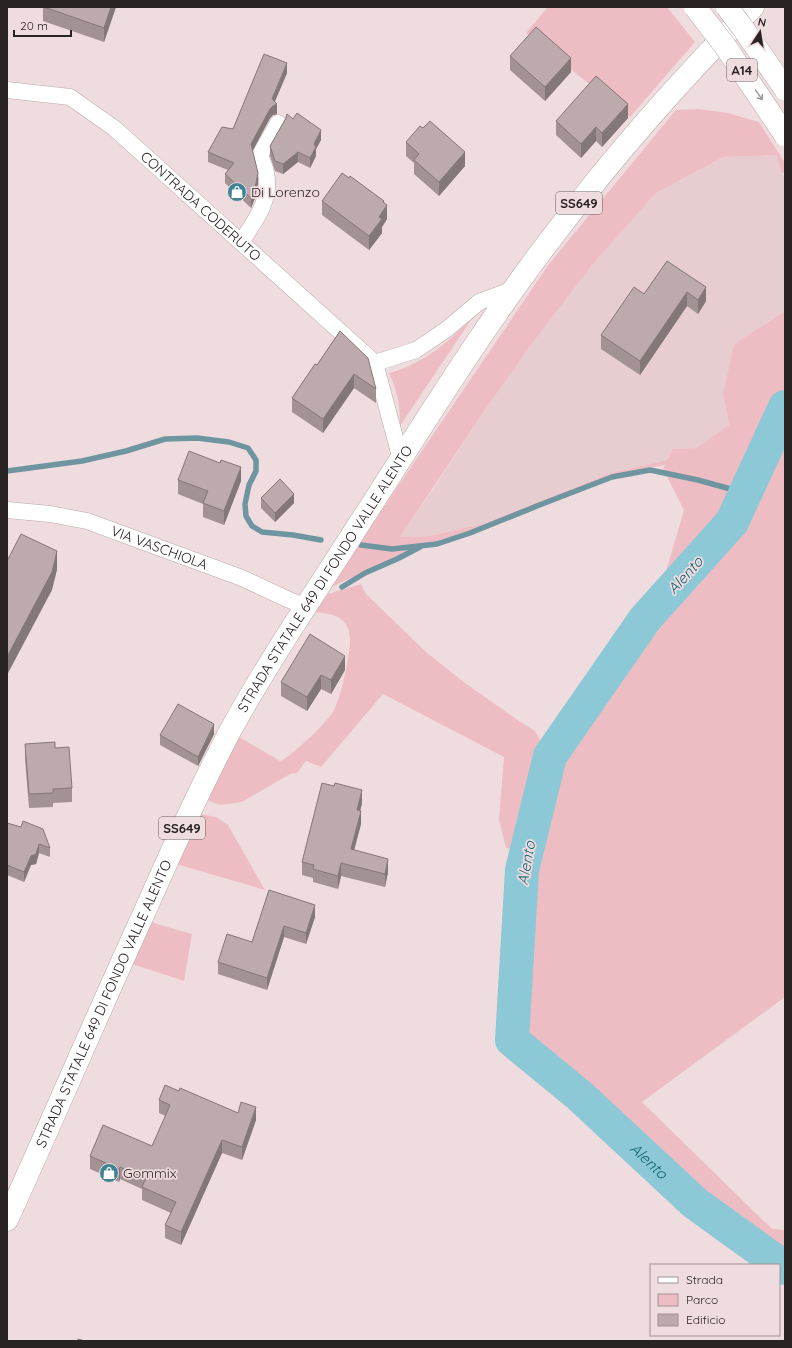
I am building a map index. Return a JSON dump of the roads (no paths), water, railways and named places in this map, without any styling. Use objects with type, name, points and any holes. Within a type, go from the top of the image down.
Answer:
[{"type":"main road","name":"A14","points":[[695,7],[725,46],[785,135]]},
{"type":"main road","name":"A14","points":[[727,7],[785,89]]},
{"type":"main road","name":"STRADA STATALE 649 DI FONDO VALLE ALENTO","points":[[7,1220],[194,803],[228,735],[306,607],[449,385],[514,289],[549,241],[603,173],[705,55],[753,7]]},
{"type":"street","name":"CONTRADA CODERUTO","points":[[7,90],[70,97],[114,128],[375,363]]},
{"type":"street","points":[[240,242],[264,205],[267,185],[266,173],[260,155],[278,123]]},
{"type":"street","points":[[401,460],[375,363],[416,350],[447,329],[479,302],[514,289]]},
{"type":"street","name":"VIA VASCHIOLA","points":[[7,510],[50,514],[87,521],[242,578],[306,607]]},
{"type":"waterway","name":"Alento","points":[[779,1264],[695,1203],[580,1096],[512,1040],[522,870],[550,756],[645,619],[732,522],[785,407]]},
{"type":"waterway","points":[[7,471],[82,461],[126,451],[165,439],[197,438],[229,442],[248,448],[256,460],[256,471],[249,485],[245,504],[246,516],[252,526],[262,532],[321,540]]},
{"type":"waterway","points":[[361,545],[392,549],[437,544],[470,533],[612,477],[650,470],[698,480],[745,493]]},
{"type":"waterway","points":[[342,587],[365,573],[420,547]]},
{"type":"waterway","name":"Alento","points":[[780,1264],[785,1268]]},
{"type":"place","name":"Di Lorenzo","points":[[237,192]]},
{"type":"place","name":"Gommix","points":[[109,1173]]}]
